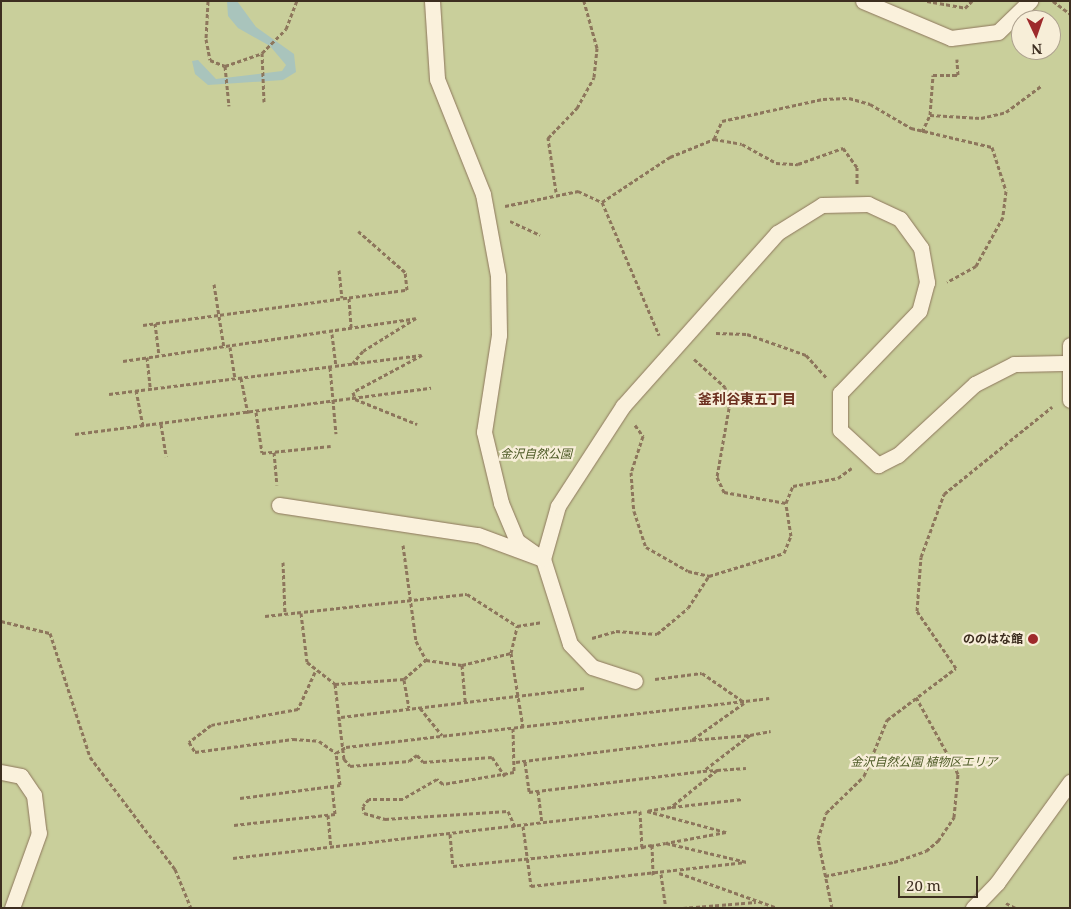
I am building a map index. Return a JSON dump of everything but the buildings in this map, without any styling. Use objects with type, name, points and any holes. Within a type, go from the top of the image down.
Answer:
[{"type":"lane","points":[[432,1],[437,79],[487,210],[500,306],[484,432],[488,462],[517,541],[543,560]]},
{"type":"lane","points":[[863,1],[951,38],[998,32],[1030,1]]},
{"type":"lane","points":[[635,682],[592,667],[570,644],[560,619],[543,560],[558,506],[623,406],[688,327],[777,233],[822,204],[868,204],[900,219],[921,248],[927,282],[919,311],[840,394],[840,430],[878,465],[898,455],[975,384],[1014,364],[1067,362]]},
{"type":"lane","points":[[1070,345],[1067,362],[1070,400]]},
{"type":"lane","points":[[279,505],[478,535],[543,560]]},
{"type":"lane","points":[[1,772],[21,776],[34,795],[38,832],[12,908]]},
{"type":"lane","points":[[973,908],[997,884],[1070,782]]},
{"type":"path","points":[[208,1],[206,40],[210,60],[225,66],[262,53],[286,28],[297,1]]},
{"type":"path","points":[[556,192],[548,138],[577,108],[594,77],[598,48],[584,1]]},
{"type":"path","points":[[927,1],[965,8],[972,1]]},
{"type":"path","points":[[1053,1],[1070,14]]},
{"type":"path","points":[[262,53],[264,102]]},
{"type":"path","points":[[225,66],[229,106]]},
{"type":"path","points":[[922,132],[930,116],[932,75],[958,75]]},
{"type":"path","points":[[930,116],[989,116],[1006,112],[1041,86]]},
{"type":"path","points":[[714,139],[722,121],[832,98],[870,104],[922,132],[992,147],[1006,191],[1003,217],[976,266],[954,282],[927,282]]},
{"type":"path","points":[[602,202],[670,157],[714,139],[742,144],[776,163],[798,164],[843,148],[857,167],[856,204]]},
{"type":"path","points":[[487,210],[556,192],[578,191],[602,202],[672,348],[725,387],[729,408],[717,477],[724,492],[786,503]]},
{"type":"path","points":[[487,210],[540,235]]},
{"type":"path","points":[[143,325],[407,290],[405,272],[358,231]]},
{"type":"path","points":[[339,270],[340,298]]},
{"type":"path","points":[[214,284],[224,348]]},
{"type":"path","points":[[350,298],[352,328]]},
{"type":"path","points":[[123,361],[332,334],[352,328],[416,318],[363,351],[353,364]]},
{"type":"path","points":[[155,323],[160,356]]},
{"type":"path","points":[[688,327],[747,334],[806,355],[840,394]]},
{"type":"path","points":[[332,334],[337,366]]},
{"type":"path","points":[[230,346],[233,378]]},
{"type":"path","points":[[109,394],[422,355],[353,392],[355,399]]},
{"type":"path","points":[[147,358],[150,388]]},
{"type":"path","points":[[328,367],[336,434]]},
{"type":"path","points":[[243,378],[247,414]]},
{"type":"path","points":[[75,434],[247,414],[431,388]]},
{"type":"path","points":[[135,390],[142,426]]},
{"type":"path","points":[[355,399],[417,424]]},
{"type":"path","points":[[832,908],[818,839],[826,813],[864,776],[887,720],[956,668],[917,611],[921,557],[944,494],[1047,408],[1070,400]]},
{"type":"path","points":[[623,406],[642,436],[631,472],[634,511],[646,547],[688,571],[709,576],[784,553],[791,536],[786,503],[793,486],[838,478],[868,456]]},
{"type":"path","points":[[258,412],[262,453],[331,446]]},
{"type":"path","points":[[162,424],[166,457]]},
{"type":"path","points":[[274,452],[279,505]]},
{"type":"path","points":[[402,545],[416,641],[426,660]]},
{"type":"path","points":[[284,562],[285,614]]},
{"type":"path","points":[[570,644],[616,632],[657,634],[688,608],[709,576]]},
{"type":"path","points":[[265,616],[410,598],[467,594],[517,626],[560,619]]},
{"type":"path","points":[[301,613],[306,662],[315,672],[335,684],[404,679],[426,660],[462,665],[511,653]]},
{"type":"path","points":[[1,621],[50,633],[90,757],[175,869],[191,908]]},
{"type":"path","points":[[517,626],[511,653],[523,727]]},
{"type":"path","points":[[462,665],[465,702]]},
{"type":"path","points":[[240,798],[340,785],[336,753],[319,741],[293,739],[195,752],[189,742],[211,725],[298,709],[315,672]]},
{"type":"path","points":[[635,682],[702,673],[745,702]]},
{"type":"path","points":[[404,679],[406,708]]},
{"type":"path","points":[[335,684],[346,747],[344,759],[350,766],[409,761],[417,755],[423,762],[492,757],[505,776]]},
{"type":"path","points":[[341,717],[596,686]]},
{"type":"path","points":[[826,876],[894,862],[926,851],[938,841],[954,817],[958,774],[916,697]]},
{"type":"path","points":[[336,753],[346,747],[769,698]]},
{"type":"path","points":[[692,740],[745,702]]},
{"type":"path","points":[[421,708],[443,736]]},
{"type":"path","points":[[513,728],[516,762],[514,772],[505,776],[443,784],[437,779],[403,799],[369,799],[364,813],[385,819],[508,811],[515,827]]},
{"type":"path","points":[[516,762],[771,731]]},
{"type":"path","points":[[703,771],[750,735]]},
{"type":"path","points":[[953,764],[962,758]]},
{"type":"path","points":[[526,762],[528,792],[703,771],[746,768]]},
{"type":"path","points":[[671,807],[717,770]]},
{"type":"path","points":[[234,825],[335,814],[332,786]]},
{"type":"path","points":[[538,791],[542,823]]},
{"type":"path","points":[[450,834],[453,866],[642,847],[726,832],[647,811],[743,799]]},
{"type":"path","points":[[233,858],[515,827],[640,811],[642,847]]},
{"type":"path","points":[[328,815],[331,847]]},
{"type":"path","points":[[523,826],[530,886],[653,875],[747,862],[666,843]]},
{"type":"path","points":[[652,845],[653,875]]},
{"type":"path","points":[[677,872],[778,908]]},
{"type":"path","points":[[661,874],[666,908]]},
{"type":"path","points":[[683,908],[759,901]]},
{"type":"green space","name":"金沢自然公園","points":[[1,1],[1070,1],[1070,908],[1,908]]},
{"type":"water","points":[[227,1],[237,1],[256,27],[294,54],[296,72],[283,80],[208,85],[195,74],[192,61],[198,60],[216,79],[282,71],[286,65],[270,46],[238,28],[228,16]]},
{"type":"place","name":"ののはな館","points":[[1033,639]]},
{"type":"district","name":"釜利谷東五丁目","points":[[747,399]]},
{"type":"park label","name":"金沢自然公園 植物区エリア","points":[[924,762]]}]
